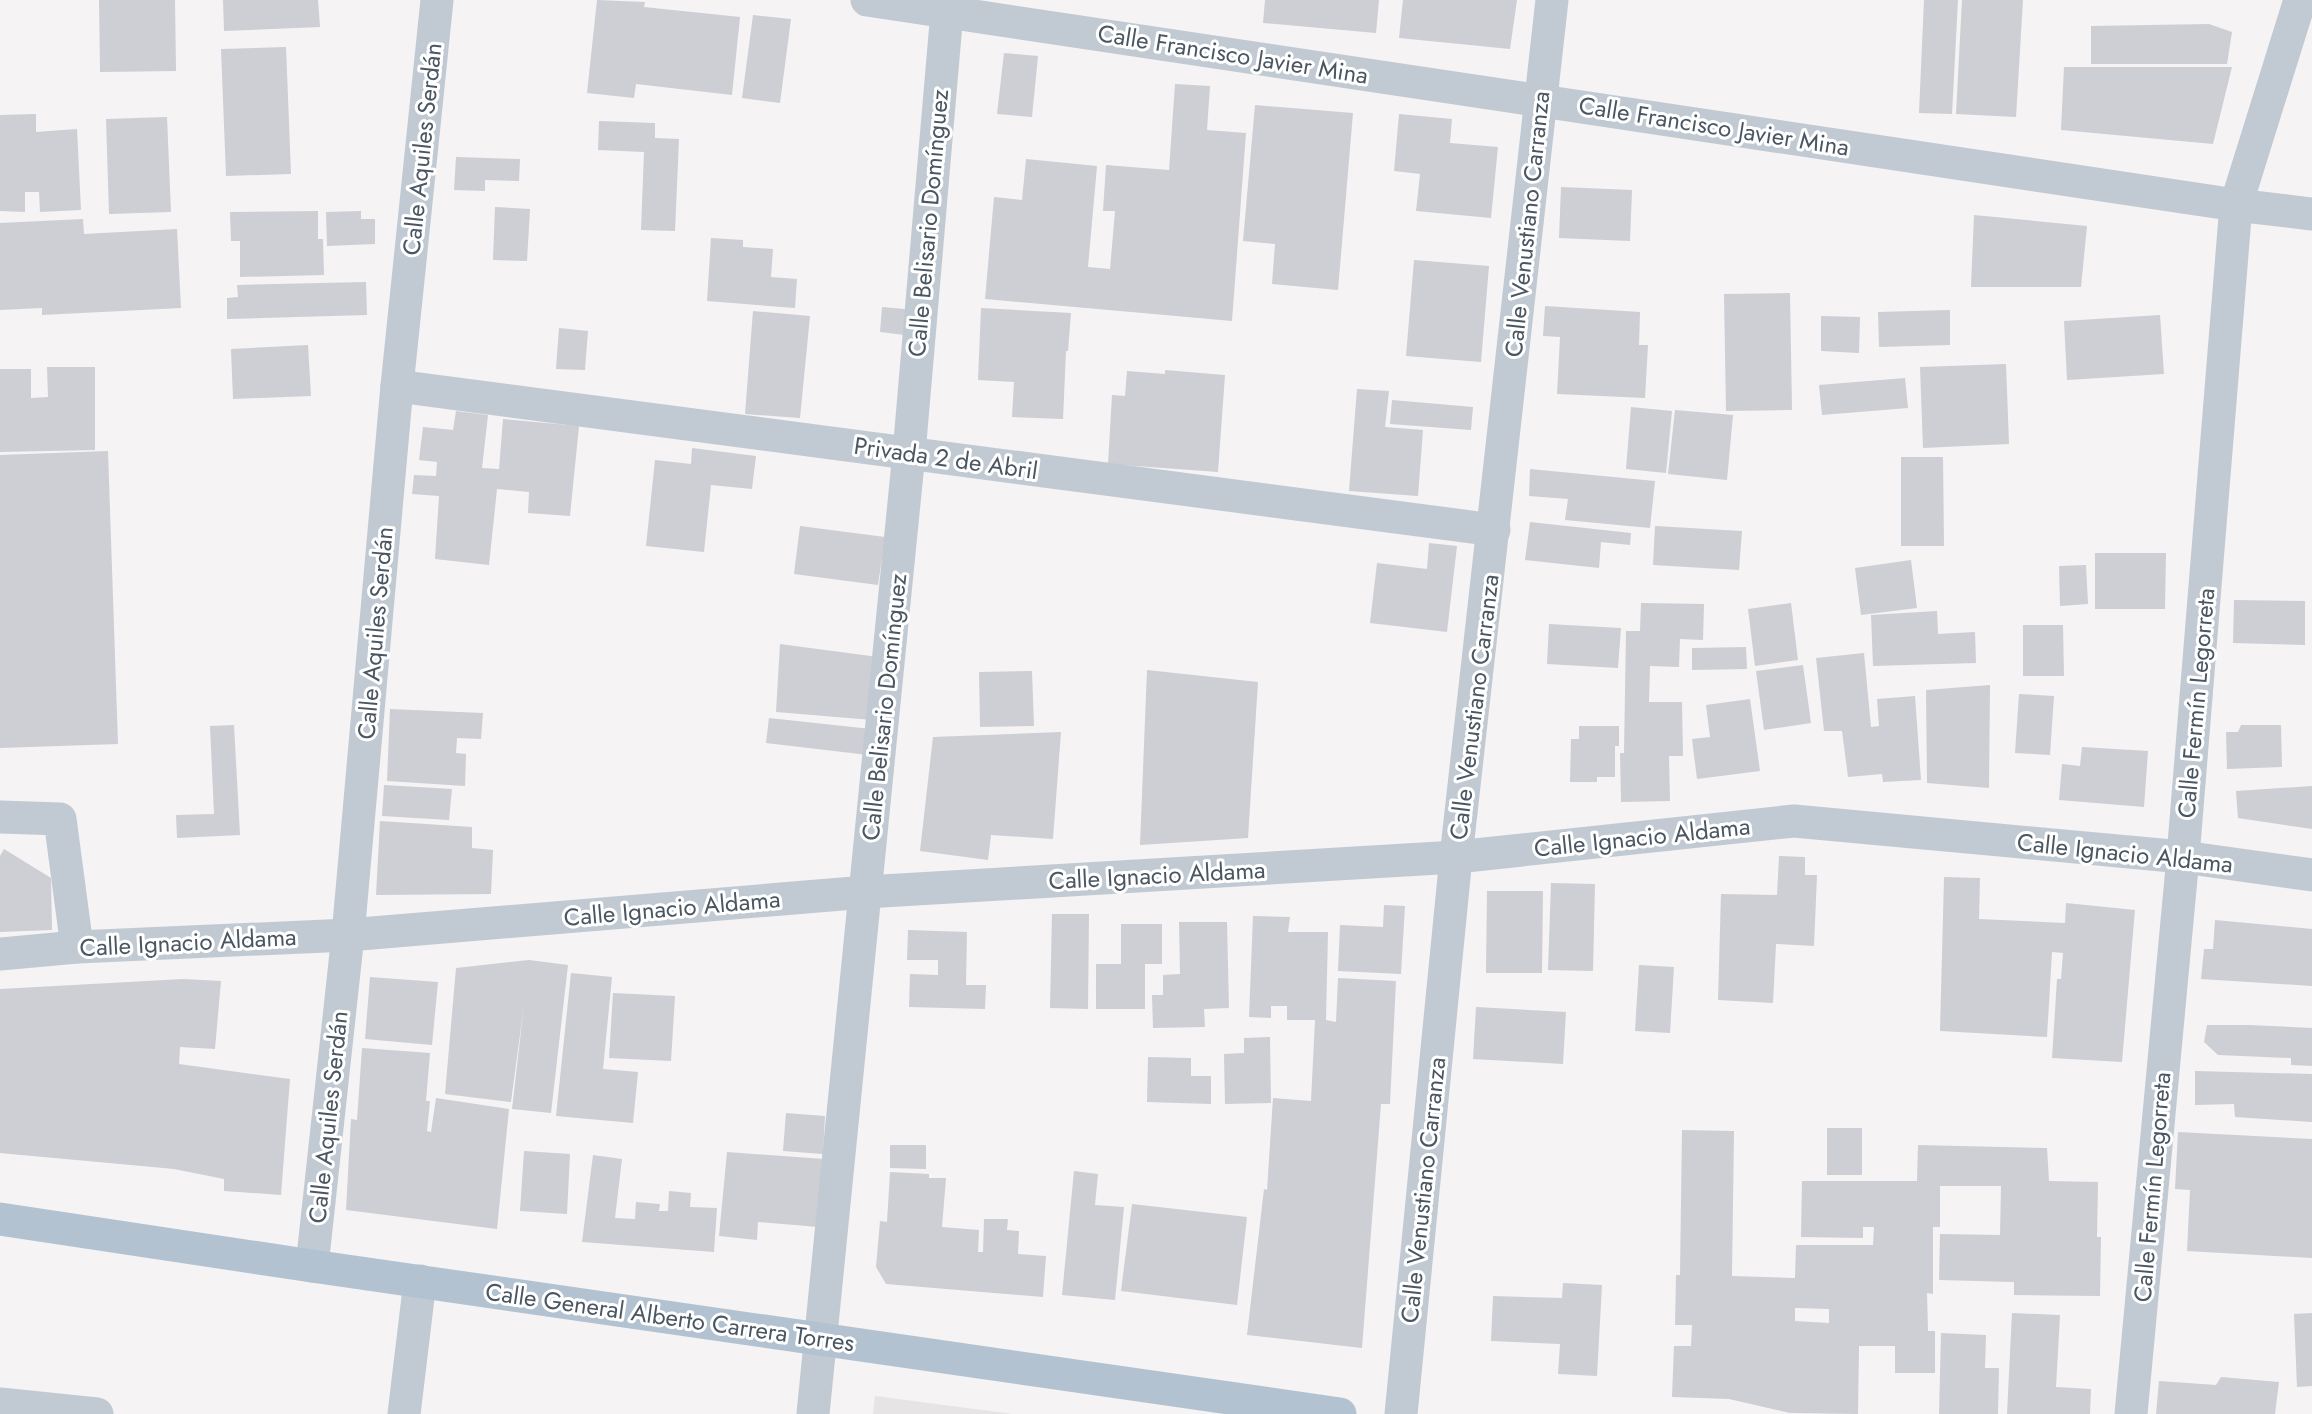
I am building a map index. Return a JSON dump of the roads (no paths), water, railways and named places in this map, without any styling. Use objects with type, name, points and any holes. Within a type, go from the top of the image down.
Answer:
[{"type":"main road","name":"Calle General Alberto Carrera Torres","points":[[0,1219],[1340,1414]]},
{"type":"street","name":"Calle Aquiles Serdán","points":[[312,1266],[348,935],[397,386],[437,0]]},
{"type":"street","name":"Calle Francisco Javier Mina","points":[[867,0],[947,5],[1541,100],[2236,205],[2312,214]]},
{"type":"street","name":"Calle Venustiano Carranza","points":[[1401,1414],[1456,857],[1552,0]]},
{"type":"street","name":"Calle Fermín Legorreta","points":[[2131,1414],[2183,857],[2236,205],[2300,0]]},
{"type":"street","name":"Calle Belisario Domínguez","points":[[813,1414],[909,453],[947,5]]},
{"type":"street","name":"Privada 2 de Abril","points":[[397,386],[1494,530]]},
{"type":"street","points":[[0,817],[60,819],[76,947]]},
{"type":"street","name":"Calle Ignacio Aldama","points":[[0,954],[76,947],[348,935],[866,892],[1456,857],[1794,821],[2183,857],[2312,876]]},
{"type":"street","points":[[404,1414],[420,1281]]},
{"type":"street","points":[[0,1404],[97,1414]]}]
